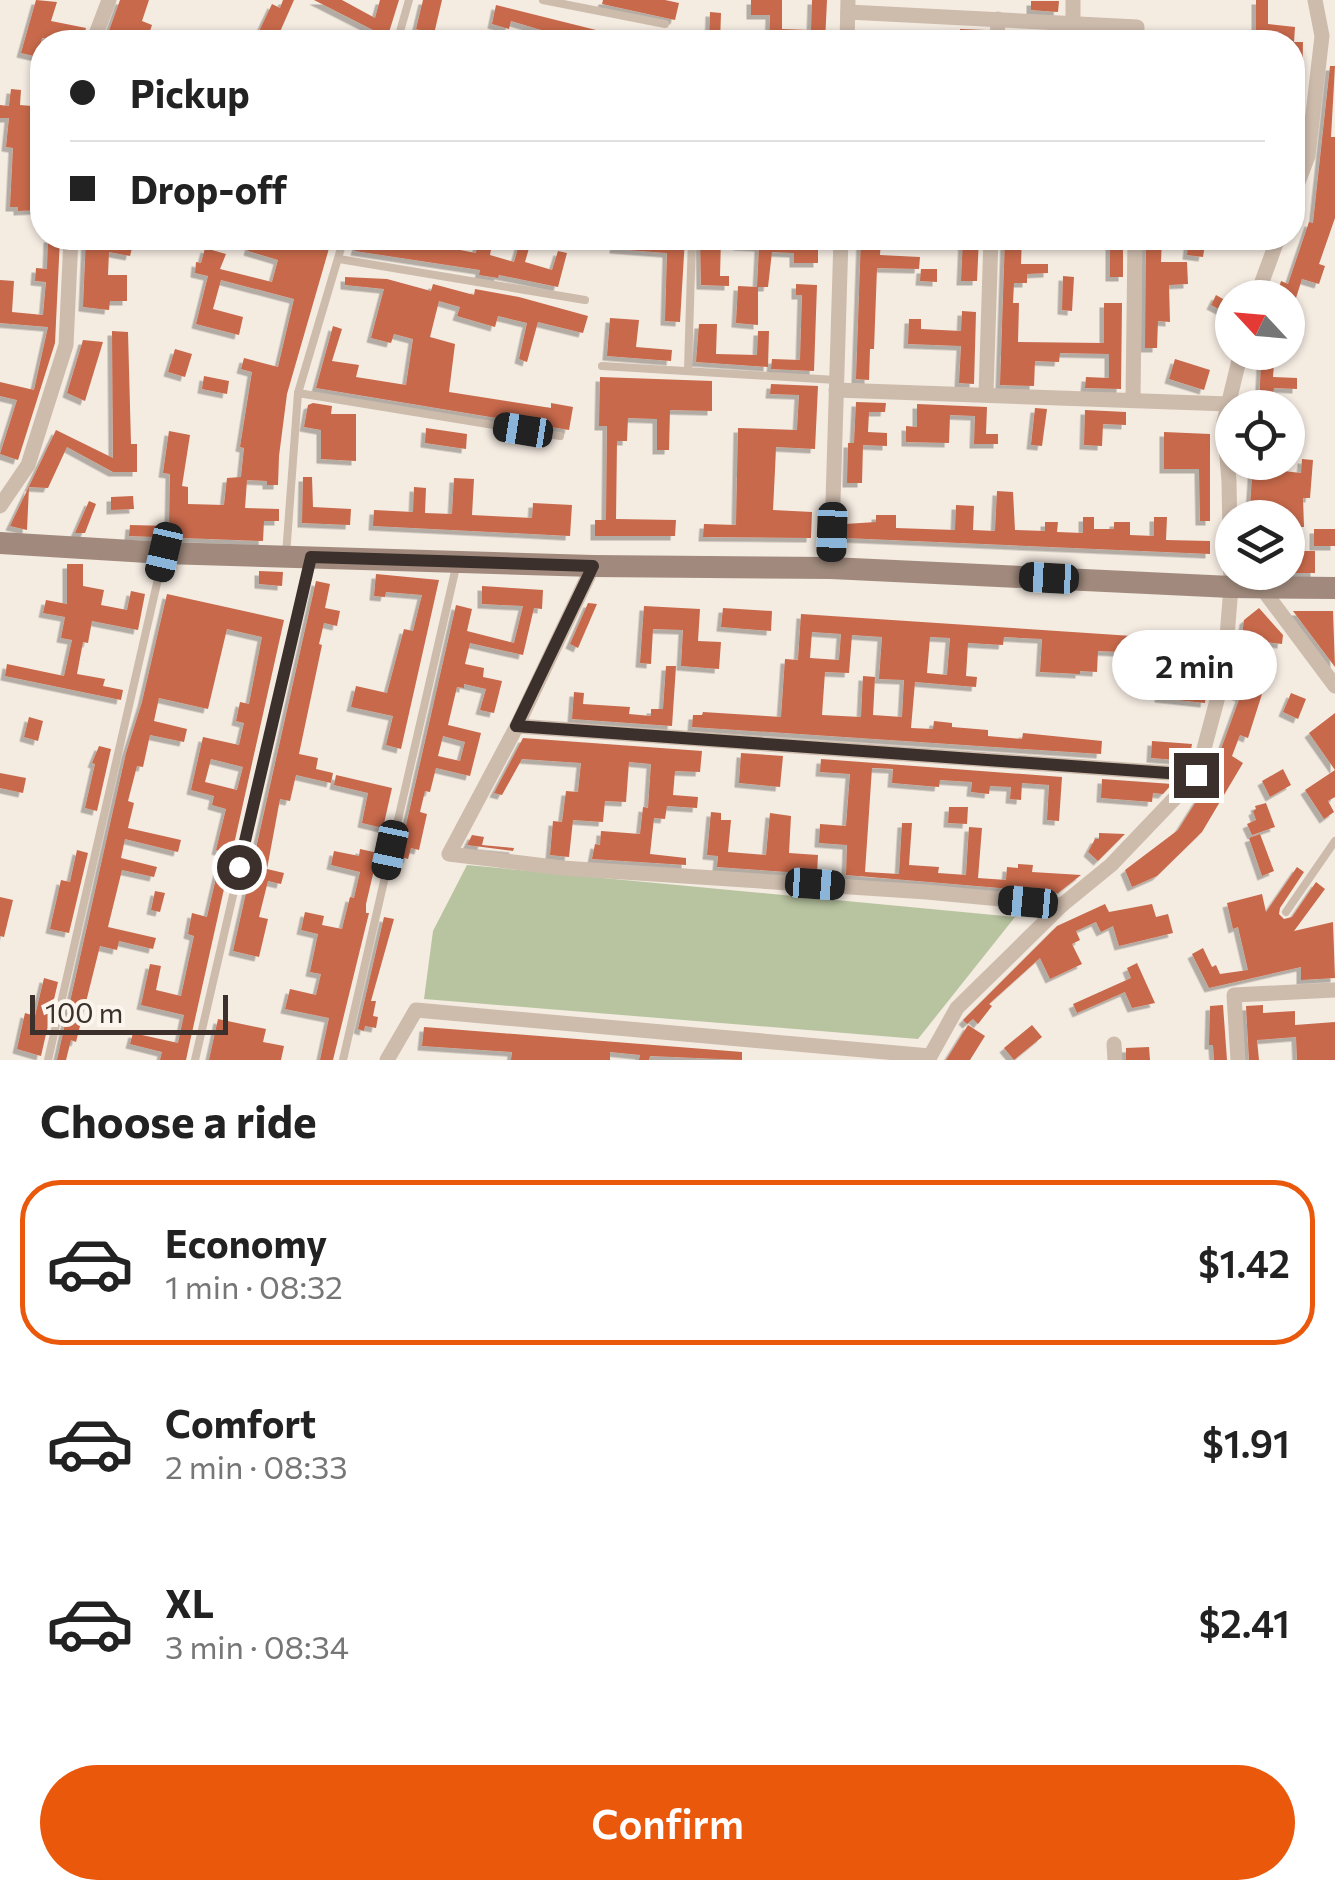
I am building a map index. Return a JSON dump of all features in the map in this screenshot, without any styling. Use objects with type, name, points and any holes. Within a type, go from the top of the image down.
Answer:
[{"type":"street","points":[[98,30],[109,0]]},
{"type":"street","points":[[1073,0],[1073,22]]},
{"type":"street","points":[[1305,164],[1322,36],[1315,0]]},
{"type":"street","points":[[848,6],[1137,30]]},
{"type":"street","points":[[998,19],[998,30]]},
{"type":"street","points":[[0,506],[28,465],[66,346],[71,250]]},
{"type":"street","points":[[830,568],[841,250]]},
{"type":"street","points":[[986,394],[991,250]]},
{"type":"street","points":[[1132,398],[1135,250]]},
{"type":"street","points":[[1263,280],[1274,250]]},
{"type":"street","points":[[836,385],[1215,403]]},
{"type":"street","points":[[0,543],[457,562],[830,568],[1215,586]]},
{"type":"street","points":[[593,566],[516,726],[448,854],[1062,905]]},
{"type":"street","points":[[1305,588],[1335,588]]},
{"type":"street","points":[[387,1060],[416,1010],[929,1058],[957,1008],[1062,905],[1111,865],[1196,775],[1224,674],[1231,590]]},
{"type":"street","points":[[1263,590],[1335,686]]},
{"type":"street","points":[[516,726],[1196,775]]},
{"type":"street","points":[[1238,1060],[1234,995],[1335,990]]},
{"type":"lane","points":[[401,30],[409,0]]},
{"type":"lane","points":[[543,0],[665,24]]},
{"type":"lane","points":[[286,555],[298,393],[341,250]]},
{"type":"lane","points":[[688,369],[692,250]]},
{"type":"lane","points":[[339,258],[585,300]]},
{"type":"lane","points":[[602,366],[688,369],[836,385]]},
{"type":"lane","points":[[298,393],[560,436]]},
{"type":"lane","points":[[48,1060],[164,552]]},
{"type":"lane","points":[[195,1060],[311,557]]},
{"type":"lane","points":[[343,1060],[457,562]]},
{"type":"lane","points":[[1286,912],[1335,842]]},
{"type":"green space","points":[[467,865],[1015,917],[918,1039],[424,999],[433,931]]},
{"type":"building","points":[[36,0],[57,2],[51,21],[86,28],[30,30],[30,55],[21,53]]},
{"type":"building","points":[[120,0],[149,0],[142,21],[152,25],[150,30],[109,30]]},
{"type":"building","points":[[283,0],[294,0],[281,30],[260,30],[272,4],[280,8]]},
{"type":"building","points":[[314,0],[342,0],[375,18],[380,0],[399,0],[390,30],[373,30]]},
{"type":"building","points":[[423,0],[442,0],[435,30],[416,29]]},
{"type":"building","points":[[603,0],[679,3],[675,20],[602,4]]},
{"type":"building","points":[[751,0],[782,0],[782,29],[811,30],[769,30],[770,15],[751,15]]},
{"type":"building","points":[[812,0],[827,0],[826,30],[811,30]]},
{"type":"building","points":[[1256,0],[1268,0],[1268,24],[1295,27],[1295,30],[1256,30]]},
{"type":"building","points":[[1031,1],[1059,1],[1058,12],[1031,10]]},
{"type":"building","points":[[496,5],[596,30],[541,30],[511,21],[509,29],[492,24]]},
{"type":"building","points":[[710,12],[721,13],[720,30],[709,30]]},
{"type":"building","points":[[1330,66],[1335,66],[1331,137],[1335,137],[1335,218],[1319,264],[1325,266],[1319,284],[1289,280],[1300,250],[1305,250],[1309,222],[1313,223]]},
{"type":"building","points":[[11,89],[21,90],[20,105],[30,106],[30,210],[10,207],[13,148],[6,147],[9,118],[0,118],[0,105],[9,106]]},
{"type":"building","points":[[48,250],[59,250],[55,343],[18,460],[0,454],[17,400],[0,396],[0,382],[34,390],[48,327],[0,323],[0,280],[14,281],[12,312],[43,315],[46,282],[35,281],[36,268],[47,269]]},
{"type":"building","points":[[85,250],[132,250],[130,256],[109,252],[108,275],[127,275],[127,301],[110,301],[109,310],[83,307]]},
{"type":"building","points":[[204,250],[212,250],[226,254],[220,269],[272,282],[278,260],[248,251],[329,250],[287,394],[278,485],[247,480],[245,508],[279,509],[279,521],[264,521],[263,541],[129,536],[130,525],[169,526],[170,474],[163,473],[169,431],[190,435],[182,486],[188,487],[188,504],[224,505],[227,478],[241,477],[244,448],[240,447],[252,372],[241,369],[244,358],[278,367],[294,299],[221,280],[213,309],[243,317],[239,335],[196,324],[208,276],[195,273],[196,262],[201,263]]},
{"type":"building","points":[[491,250],[490,255],[514,262],[518,250],[528,250],[525,262],[552,270],[558,251],[567,253],[558,287],[499,275],[479,275],[480,270],[355,251]]},
{"type":"building","points":[[627,250],[684,250],[680,322],[665,321],[667,253]]},
{"type":"building","points":[[700,250],[721,250],[720,276],[729,276],[729,286],[701,285]]},
{"type":"building","points":[[759,250],[818,250],[818,263],[794,263],[794,253],[772,252],[768,287],[758,287],[758,325],[736,323],[738,286],[757,287]]},
{"type":"building","points":[[861,250],[920,257],[919,269],[877,268],[869,380],[856,379]]},
{"type":"building","points":[[962,250],[978,250],[977,281],[961,281]]},
{"type":"building","points":[[1005,250],[1022,250],[1021,264],[1048,264],[1048,273],[1027,274],[1027,283],[1014,283],[1013,303],[1019,303],[1018,342],[1104,343],[1104,303],[1122,303],[1121,389],[1085,388],[1086,377],[1109,378],[1109,354],[1060,353],[1059,362],[1035,361],[1034,386],[1000,385]]},
{"type":"building","points":[[1110,250],[1123,250],[1123,277],[1110,277]]},
{"type":"building","points":[[1146,250],[1162,250],[1161,262],[1187,262],[1188,284],[1169,285],[1170,322],[1158,321],[1157,348],[1145,348]]},
{"type":"building","points":[[1188,250],[1204,250],[1203,257],[1187,255]]},
{"type":"building","points":[[921,269],[937,269],[937,282],[920,281]]},
{"type":"building","points":[[1063,276],[1074,277],[1072,311],[1062,310]]},
{"type":"building","points":[[345,277],[387,279],[431,291],[433,284],[474,295],[475,289],[588,316],[583,333],[538,322],[527,362],[519,359],[527,323],[498,316],[495,327],[457,316],[460,307],[439,301],[430,337],[455,344],[449,392],[551,408],[551,403],[573,407],[569,430],[316,388],[333,326],[342,329],[332,361],[359,365],[356,377],[406,385],[413,339],[394,334],[391,343],[371,338],[384,289],[345,285]]},
{"type":"building","points":[[796,284],[817,285],[814,371],[771,369],[772,359],[800,360],[802,295],[796,295]]},
{"type":"building","points":[[962,311],[976,312],[974,384],[959,383],[961,346],[908,344],[909,319],[921,319],[921,329],[961,331]]},
{"type":"building","points":[[610,318],[639,320],[636,347],[672,350],[671,361],[607,356]]},
{"type":"building","points":[[699,324],[717,324],[716,354],[757,355],[758,331],[769,331],[768,367],[696,362]]},
{"type":"building","points":[[112,331],[128,332],[131,444],[137,444],[137,472],[113,472],[67,447],[48,488],[29,487],[27,530],[10,526],[56,430],[113,458]]},
{"type":"building","points":[[83,340],[103,342],[85,401],[67,393]]},
{"type":"building","points":[[175,349],[192,354],[185,377],[168,372]]},
{"type":"building","points":[[1175,359],[1210,370],[1204,390],[1169,379]]},
{"type":"building","points":[[1261,370],[1274,370],[1273,377],[1297,378],[1297,389],[1260,390]]},
{"type":"building","points":[[204,376],[229,381],[227,394],[202,389]]},
{"type":"building","points":[[600,377],[712,381],[712,411],[670,410],[669,450],[657,450],[657,419],[628,418],[627,441],[617,441],[616,519],[676,520],[675,536],[595,536],[595,520],[606,520],[607,426],[599,426]]},
{"type":"building","points":[[771,384],[818,386],[815,449],[776,447],[773,510],[812,512],[811,538],[703,537],[704,524],[736,525],[738,428],[797,430],[799,395],[770,394]]},
{"type":"building","points":[[856,402],[886,403],[885,412],[869,412],[868,432],[887,433],[887,446],[863,445],[862,483],[847,483],[848,443],[854,443]]},
{"type":"building","points":[[917,404],[987,407],[986,434],[998,434],[998,444],[974,444],[975,416],[950,415],[949,443],[906,442],[906,426],[917,427]]},
{"type":"building","points":[[308,405],[332,406],[331,414],[356,414],[356,461],[321,459],[321,430],[304,427]]},
{"type":"building","points":[[1035,408],[1047,409],[1042,446],[1031,445]]},
{"type":"building","points":[[1085,410],[1126,412],[1126,425],[1103,424],[1102,446],[1084,445]]},
{"type":"building","points":[[426,428],[467,434],[466,449],[425,443]]},
{"type":"building","points":[[1164,432],[1210,434],[1210,521],[1200,521],[1199,469],[1164,469]]},
{"type":"building","points":[[1305,459],[1313,460],[1310,498],[1250,500],[1252,480],[1305,480]]},
{"type":"building","points":[[303,477],[312,477],[313,507],[351,509],[350,525],[302,523]]},
{"type":"building","points":[[454,478],[474,479],[472,515],[532,518],[533,503],[572,505],[570,536],[373,526],[374,510],[413,512],[414,487],[426,488],[425,513],[452,514]]},
{"type":"building","points":[[997,491],[1013,492],[1015,530],[1045,531],[1045,522],[1058,522],[1057,532],[1083,533],[1083,517],[1094,517],[1094,529],[1114,529],[1114,522],[1130,522],[1130,535],[1154,536],[1154,517],[1167,517],[1166,540],[1210,541],[1210,554],[845,538],[845,524],[876,522],[876,515],[896,515],[896,528],[955,530],[956,505],[974,506],[973,530],[995,531]]},
{"type":"building","points":[[133,496],[134,509],[111,510],[111,497]]},
{"type":"building","points":[[89,501],[96,504],[85,533],[75,533]]},
{"type":"building","points":[[1314,529],[1335,529],[1335,546],[1314,546]]},
{"type":"building","points":[[1305,551],[1315,551],[1315,573],[1305,573]]},
{"type":"building","points":[[67,564],[83,564],[83,586],[104,590],[101,605],[127,610],[131,591],[145,594],[138,630],[92,621],[88,643],[83,642],[77,674],[105,679],[103,686],[123,690],[121,700],[5,676],[7,664],[64,676],[72,640],[61,638],[65,617],[43,613],[46,600],[67,604]]},
{"type":"building","points":[[259,571],[283,572],[282,586],[259,584]]},
{"type":"building","points":[[376,574],[439,580],[401,749],[386,745],[393,716],[351,707],[356,686],[387,693],[404,629],[413,631],[422,595],[386,592],[385,597],[374,596]]},
{"type":"building","points":[[316,581],[330,584],[325,608],[340,611],[337,626],[324,623],[299,754],[318,758],[316,769],[333,773],[331,783],[296,775],[290,801],[280,799],[267,869],[284,873],[281,884],[268,881],[259,917],[268,919],[259,957],[233,951]]},
{"type":"building","points":[[482,586],[543,590],[542,609],[534,608],[523,655],[470,643],[465,664],[484,668],[483,677],[502,681],[494,713],[480,710],[486,689],[464,684],[464,688],[457,687],[448,725],[481,733],[470,776],[436,768],[420,812],[427,814],[419,850],[411,848],[408,859],[399,856],[456,605],[472,609],[467,631],[514,643],[523,606],[482,604]],"holes":[[[443,736],[465,742],[460,761],[438,756]]]},
{"type":"building","points":[[167,594],[284,620],[186,1060],[160,1060],[162,1052],[130,1044],[133,1033],[178,1043],[184,1015],[141,1005],[150,964],[161,966],[156,990],[181,996],[194,936],[188,934],[192,913],[207,917],[222,852],[216,850],[226,809],[212,805],[214,796],[191,790],[203,737],[239,745],[244,723],[236,721],[240,702],[249,704],[262,637],[227,629],[208,709],[159,698],[154,721],[187,729],[184,742],[150,735],[143,767],[137,766],[128,801],[134,803],[128,828],[181,840],[178,852],[125,839],[121,858],[157,867],[154,877],[122,870],[108,927],[156,938],[153,949],[119,941],[117,950],[100,946],[76,1042],[71,1040],[66,1060],[57,1060],[126,753]],"holes":[[[211,759],[243,767],[237,790],[205,782]]]},
{"type":"building","points":[[588,603],[597,604],[578,648],[570,644]]},
{"type":"building","points":[[644,606],[700,609],[698,641],[721,642],[719,669],[681,666],[683,630],[653,629],[651,664],[640,663]]},
{"type":"building","points":[[723,608],[772,611],[771,631],[721,627]]},
{"type":"building","points":[[1259,608],[1283,635],[1282,644],[1266,642],[1256,683],[1261,685],[1258,692],[1262,694],[1248,738],[1240,735],[1232,756],[1243,763],[1202,832],[1157,876],[1132,887],[1125,870],[1178,830],[1221,762],[1217,760],[1240,697],[1230,693],[1237,674],[1244,620]]},
{"type":"building","points":[[1293,611],[1333,611],[1335,667]]},
{"type":"building","points":[[801,614],[1147,637],[1146,649],[1133,648],[1132,657],[1098,651],[1097,672],[1080,674],[1040,672],[1042,639],[1004,637],[1003,645],[968,643],[966,676],[977,677],[976,687],[915,682],[911,728],[933,729],[934,721],[988,730],[988,736],[1022,739],[1023,733],[1102,741],[1101,754],[692,727],[693,715],[703,712],[781,717],[785,659],[798,660]],"holes":[[[812,632],[841,634],[839,660],[810,658]],[[852,635],[882,637],[879,679],[904,680],[902,717],[873,715],[875,677],[863,676],[861,717],[822,715],[825,672],[849,673]],[[930,637],[950,638],[947,675],[927,673]]]},
{"type":"building","points":[[1199,640],[1212,641],[1205,703],[1159,698],[1161,678],[1179,680],[1180,660],[1197,662]]},
{"type":"building","points":[[666,666],[676,666],[672,726],[572,719],[574,692],[584,693],[583,704],[630,707],[629,714],[651,716],[651,709],[663,709]]},
{"type":"building","points":[[1291,693],[1306,699],[1298,719],[1283,712]]},
{"type":"building","points":[[1335,713],[1335,770],[1309,733]]},
{"type":"building","points":[[29,717],[43,721],[38,741],[24,737]]},
{"type":"building","points":[[523,738],[702,751],[700,772],[675,771],[673,795],[698,797],[697,808],[667,806],[665,819],[654,818],[650,854],[686,858],[686,865],[592,859],[595,844],[600,845],[601,831],[640,834],[643,807],[648,808],[651,764],[629,762],[626,802],[605,801],[603,822],[573,820],[569,857],[550,855],[553,821],[562,822],[566,791],[578,792],[581,763],[522,759],[502,795],[494,793]]},
{"type":"building","points":[[1152,741],[1192,744],[1189,761],[1151,758]]},
{"type":"building","points":[[99,746],[111,749],[97,811],[85,808],[95,764],[92,763]]},
{"type":"building","points":[[741,753],[783,756],[780,787],[739,783]]},
{"type":"building","points":[[821,759],[1062,777],[1059,821],[1047,820],[1049,785],[1022,783],[1021,800],[1010,799],[1011,787],[990,786],[989,794],[971,792],[972,782],[940,780],[939,787],[892,783],[893,769],[872,768],[865,872],[899,874],[902,823],[912,823],[909,865],[939,867],[938,873],[966,875],[969,827],[982,828],[978,878],[1006,880],[1007,867],[1018,868],[1018,864],[1033,865],[1032,872],[1081,875],[1058,893],[846,875],[847,845],[819,843],[820,824],[846,826],[850,774],[820,772]]},
{"type":"building","points":[[1283,769],[1291,785],[1270,797],[1262,781]]},
{"type":"building","points":[[1335,770],[1335,797],[1328,801],[1334,812],[1324,819],[1305,790]]},
{"type":"building","points":[[0,773],[26,778],[23,793],[0,788]]},
{"type":"building","points":[[336,775],[392,788],[383,828],[362,823],[368,793],[334,785]]},
{"type":"building","points":[[1102,779],[1172,784],[1163,794],[1153,793],[1152,802],[1101,798]]},
{"type":"building","points":[[1266,803],[1275,827],[1252,835],[1247,824],[1256,820],[1255,806]]},
{"type":"building","points":[[949,807],[968,807],[967,824],[948,823]]},
{"type":"building","points":[[711,812],[721,813],[721,820],[731,820],[728,852],[766,855],[770,813],[791,816],[789,853],[818,855],[817,874],[717,867],[718,856],[707,855]]},
{"type":"building","points":[[1099,833],[1125,834],[1098,861],[1088,852],[1095,839],[1099,839]]},
{"type":"building","points":[[1260,834],[1274,871],[1262,876],[1249,838]]},
{"type":"building","points":[[472,835],[484,837],[482,845],[514,848],[513,851],[467,845]]},
{"type":"building","points":[[360,849],[378,853],[366,904],[369,913],[333,1060],[320,1060],[329,1018],[285,1009],[290,989],[316,995],[321,974],[310,972],[318,934],[301,930],[305,912],[324,916],[322,925],[342,929],[360,872],[331,865],[334,851],[359,856]]},
{"type":"building","points":[[77,850],[88,853],[69,933],[50,929],[61,880],[70,882]]},
{"type":"building","points":[[1297,867],[1304,872],[1279,914],[1284,919],[1292,917],[1316,882],[1325,889],[1294,931],[1333,922],[1335,978],[1301,980],[1301,967],[1209,988],[1192,954],[1203,948],[1220,974],[1248,970],[1238,927],[1233,929],[1227,903],[1262,894],[1266,912]]},
{"type":"building","points":[[155,891],[165,893],[160,912],[151,910]]},
{"type":"building","points":[[0,897],[13,900],[4,937],[0,936]]},
{"type":"building","points":[[1105,904],[1109,912],[1152,904],[1156,917],[1168,914],[1173,933],[1119,946],[1113,926],[1101,932],[1096,922],[1076,931],[1080,940],[1072,944],[1082,964],[1050,979],[1040,958],[989,1004],[992,1006],[978,1024],[973,1019],[967,1024],[963,1020],[1057,926]]},
{"type":"building","points":[[384,917],[394,919],[371,1001],[376,1001],[373,1016],[378,1017],[376,1028],[365,1026],[364,1031],[358,1029]]},
{"type":"building","points":[[1137,963],[1155,1003],[1132,1008],[1125,992],[1077,1013],[1073,1004],[1131,978],[1127,968]]},
{"type":"building","points":[[44,978],[58,982],[41,1056],[17,1049],[25,1013],[35,1016]]},
{"type":"building","points":[[1223,1005],[1227,1060],[1214,1060],[1213,1045],[1209,1045],[1210,1006]]},
{"type":"building","points":[[1263,1005],[1263,1013],[1295,1011],[1295,1025],[1335,1022],[1335,1060],[1297,1060],[1296,1037],[1257,1040],[1259,1060],[1249,1060],[1246,1006]]},
{"type":"building","points":[[218,1019],[266,1029],[263,1042],[284,1046],[281,1060],[209,1060]]},
{"type":"building","points":[[968,1025],[985,1036],[970,1060],[946,1060]]},
{"type":"building","points":[[1032,1025],[1042,1037],[1014,1060],[1004,1048]]},
{"type":"building","points":[[424,1027],[742,1052],[742,1060],[650,1056],[649,1060],[639,1060],[640,1055],[610,1052],[610,1060],[511,1060],[512,1052],[422,1046]]},
{"type":"building","points":[[1149,1047],[1150,1060],[1126,1060],[1126,1048]]},
{"type":"route","points":[[239,867],[311,557],[593,566],[516,726],[1196,775]]}]
